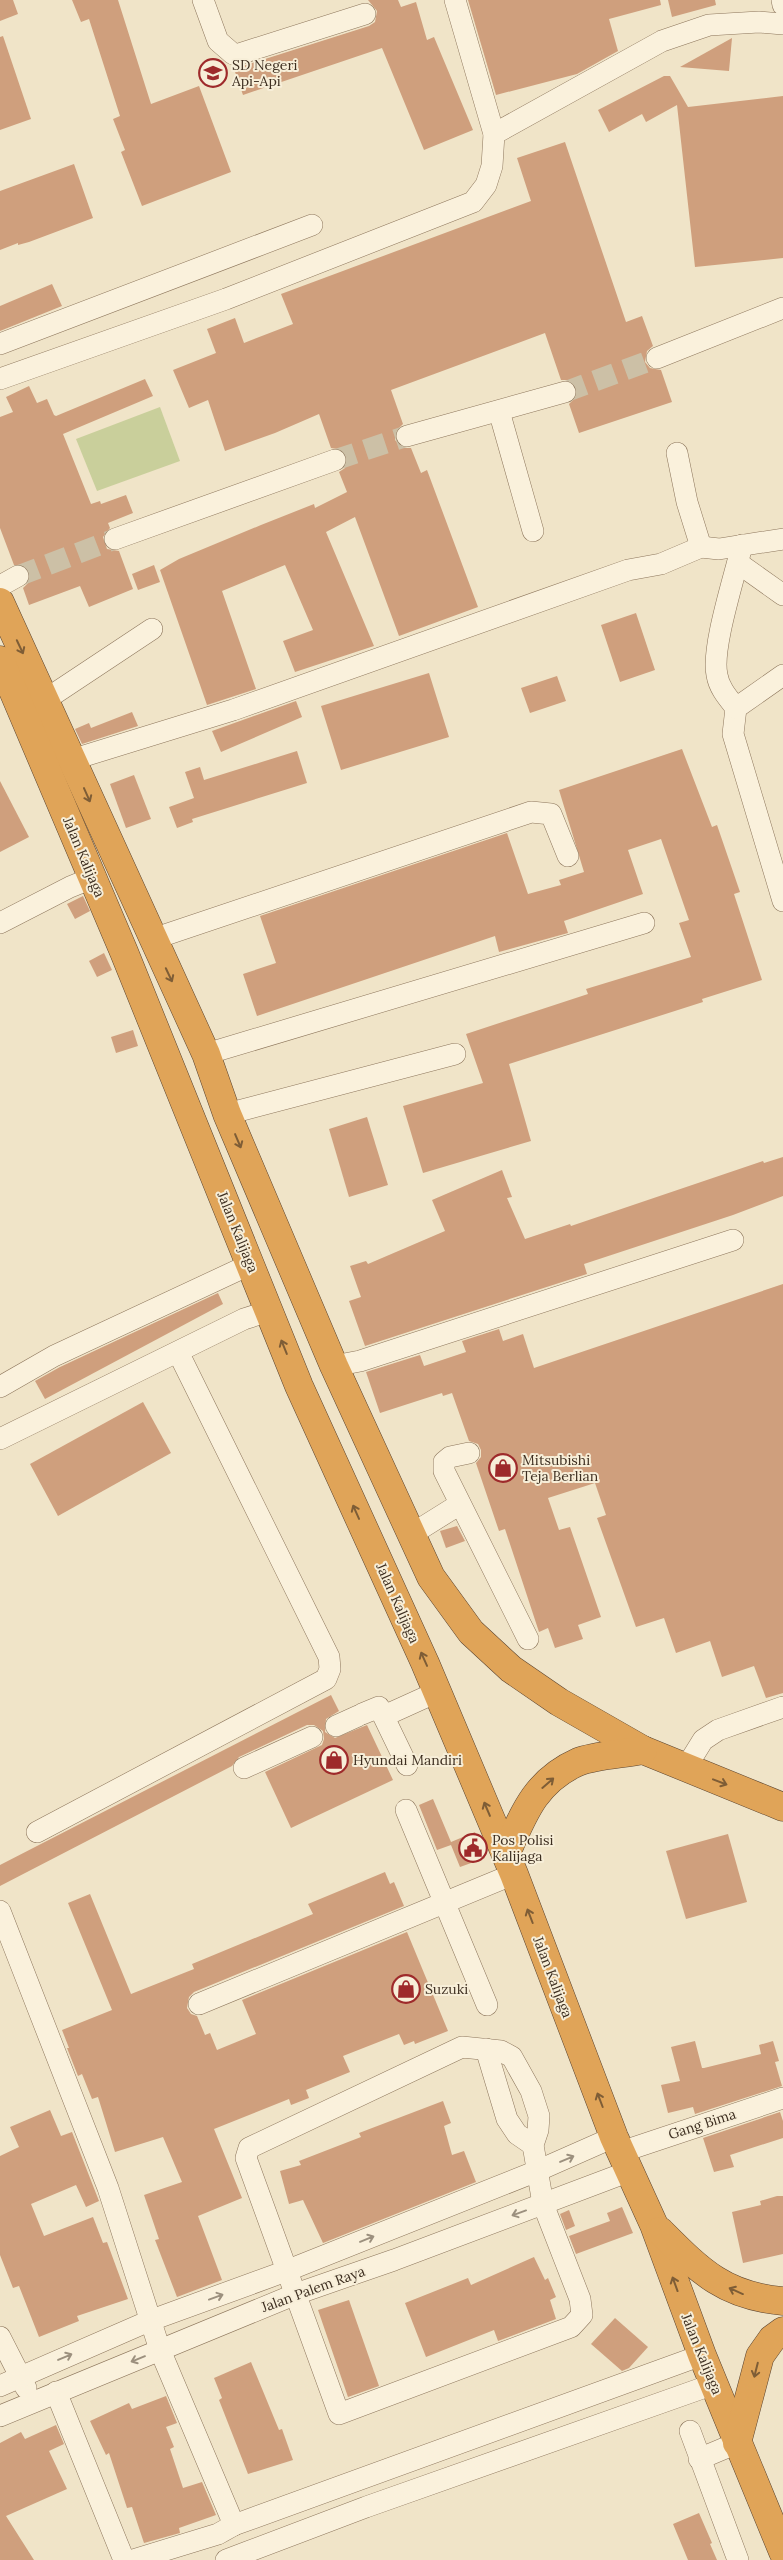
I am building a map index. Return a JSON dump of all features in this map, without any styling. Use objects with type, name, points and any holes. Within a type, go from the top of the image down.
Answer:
[{"type":"highway","name":"Jalan Kalijaga","points":[[0,602],[206,1054],[227,1114],[334,1366],[432,1577],[471,1632],[511,1669],[559,1702],[642,1750],[783,1807]]},
{"type":"highway","name":"Jalan Kalijaga","points":[[0,660],[251,1264],[299,1386],[437,1692],[510,1864],[622,2153],[654,2225],[702,2355],[783,2552]]},
{"type":"highway","points":[[299,1386],[334,1366]]},
{"type":"highway","points":[[510,1864],[528,1803],[549,1782],[578,1762],[642,1750]]},
{"type":"highway","points":[[654,2225],[688,2258],[718,2283],[743,2294],[783,2301]]},
{"type":"highway","points":[[737,2443],[760,2356],[772,2339],[783,2331]]},
{"type":"street","points":[[203,0],[218,41],[232,54],[239,54],[365,14]]},
{"type":"street","points":[[0,379],[226,299],[473,202],[486,185],[492,166],[494,134],[454,0]]},
{"type":"street","points":[[782,0],[783,5]]},
{"type":"street","points":[[494,134],[662,42],[709,25],[783,24]]},
{"type":"street","points":[[0,344],[312,225]]},
{"type":"street","points":[[656,358],[783,308]]},
{"type":"street","points":[[407,436],[565,392]]},
{"type":"street","points":[[499,410],[533,531]]},
{"type":"street","points":[[677,453],[687,502],[701,547]]},
{"type":"street","points":[[115,539],[335,460]]},
{"type":"street","points":[[740,554],[783,539]]},
{"type":"street","points":[[71,760],[234,710],[628,570],[661,564],[701,547],[740,554],[783,595]]},
{"type":"street","points":[[740,554],[716,654],[716,675],[722,690],[736,708],[733,734],[783,901]]},
{"type":"street","points":[[45,700],[152,629]]},
{"type":"street","points":[[736,708],[783,675]]},
{"type":"street","points":[[153,939],[531,812],[551,814],[568,856]]},
{"type":"street","points":[[0,924],[70,886],[92,878]]},
{"type":"street","points":[[206,1054],[644,923]]},
{"type":"street","points":[[227,1114],[455,1054]]},
{"type":"street","points":[[334,1366],[360,1361],[733,1240]]},
{"type":"street","points":[[0,1387],[54,1356],[251,1264]]},
{"type":"street","points":[[0,1439],[244,1319],[269,1311]]},
{"type":"street","points":[[37,1832],[326,1679],[330,1669],[329,1657],[178,1352]]},
{"type":"street","points":[[470,1452],[450,1458],[443,1466],[528,1639]]},
{"type":"street","points":[[412,1534],[460,1504]]},
{"type":"street","points":[[384,1716],[437,1692]]},
{"type":"street","points":[[336,1726],[379,1707],[407,1765]]},
{"type":"street","points":[[685,1769],[703,1740],[718,1730],[783,1707]]},
{"type":"street","points":[[244,1768],[312,1737]]},
{"type":"street","points":[[406,1810],[487,2006]]},
{"type":"street","points":[[199,2004],[444,1902],[510,1864]]},
{"type":"street","points":[[0,1911],[108,2188],[149,2321],[227,2545]]},
{"type":"street","points":[[462,2047],[502,2051],[512,2057],[531,2091],[538,2116],[538,2130],[533,2145],[543,2204],[580,2299],[582,2315],[571,2327],[339,2414],[246,2158],[249,2148],[462,2047]]},
{"type":"street","points":[[486,2049],[507,2119],[517,2134],[533,2145]]},
{"type":"street","name":"Gang Bima","points":[[622,2153],[783,2098]]},
{"type":"street","name":"Jalan Palem Raya","points":[[0,2386],[149,2321],[286,2271],[537,2171],[622,2153]]},
{"type":"street","name":"Jalan Palem Raya","points":[[0,2416],[296,2294],[543,2204],[622,2153]]},
{"type":"street","points":[[0,2336],[33,2402]]},
{"type":"street","points":[[227,2545],[702,2355]]},
{"type":"street","points":[[132,2560],[227,2545],[366,2507],[714,2384]]},
{"type":"street","points":[[56,2392],[124,2560]]},
{"type":"street","points":[[690,2431],[738,2560]]},
{"type":"street","points":[[699,2459],[737,2443]]},
{"type":"green space","points":[[160,407],[180,461],[97,491],[76,439]]},
{"type":"building","points":[[0,0],[13,0],[18,14],[0,21]]},
{"type":"building","points":[[72,0],[118,0],[151,104],[199,86],[231,172],[142,206],[121,152],[125,150],[113,119],[120,116],[89,19],[81,22]]},
{"type":"building","points":[[368,0],[398,0],[401,7],[416,2],[427,40],[434,37],[473,130],[424,150],[382,48],[243,95],[233,66],[243,66],[369,26],[375,22],[377,11]]},
{"type":"building","points":[[468,0],[660,0],[661,5],[609,19],[618,51],[577,74],[496,95]]},
{"type":"building","points":[[668,0],[715,0],[716,5],[672,17]]},
{"type":"building","points":[[3,36],[31,119],[0,130],[0,37]]},
{"type":"building","points":[[732,38],[729,71],[680,67]]},
{"type":"building","points":[[664,76],[670,76],[688,107],[783,96],[783,258],[695,267],[677,105],[646,122],[642,114],[609,132],[598,110]]},
{"type":"building","points":[[565,142],[626,322],[642,316],[653,346],[647,351],[645,362],[650,368],[661,370],[672,402],[579,433],[569,404],[577,396],[577,388],[569,380],[561,380],[545,333],[391,390],[403,424],[395,432],[395,440],[403,448],[411,448],[421,473],[427,470],[478,607],[399,636],[355,517],[326,532],[374,646],[295,672],[283,641],[313,630],[285,565],[222,591],[256,689],[207,705],[160,570],[179,559],[314,504],[315,508],[347,492],[339,472],[345,468],[347,456],[343,450],[331,448],[319,414],[275,433],[225,451],[208,400],[189,408],[173,370],[216,353],[207,329],[235,318],[244,343],[293,324],[281,294],[531,201],[517,158]]},
{"type":"building","points":[[74,164],[93,218],[29,242],[18,245],[18,243],[0,250],[0,191]]},
{"type":"building","points":[[52,284],[62,306],[0,331],[0,306]]},
{"type":"building","points":[[145,379],[153,396],[63,434],[91,504],[100,501],[101,504],[126,495],[133,513],[108,523],[110,528],[103,537],[107,549],[119,551],[133,589],[89,607],[80,586],[29,605],[23,588],[29,582],[29,570],[24,565],[14,565],[0,528],[0,417],[13,412],[6,397],[29,386],[37,403],[47,399],[56,416]]},
{"type":"building","points":[[154,565],[160,582],[138,590],[132,574]]},
{"type":"building","points":[[636,613],[655,670],[620,682],[601,625]]},
{"type":"building","points":[[429,673],[449,737],[341,770],[321,706]]},
{"type":"building","points":[[557,676],[566,701],[530,713],[521,688]]},
{"type":"building","points":[[296,701],[302,717],[221,752],[212,731]]},
{"type":"building","points":[[132,712],[138,726],[82,744],[75,729],[89,723],[91,728]]},
{"type":"building","points":[[682,749],[712,827],[717,825],[740,892],[734,894],[762,980],[702,999],[703,1002],[509,1064],[531,1141],[423,1173],[403,1106],[483,1083],[466,1034],[588,994],[586,989],[691,957],[679,923],[689,920],[661,839],[628,850],[643,894],[564,921],[568,933],[499,952],[495,936],[257,1016],[243,974],[276,963],[260,916],[507,833],[528,894],[561,885],[559,880],[584,872],[559,790]]},
{"type":"building","points":[[297,751],[307,783],[192,819],[193,822],[177,828],[169,807],[194,798],[185,772],[200,767],[204,780]]},
{"type":"building","points":[[134,775],[151,819],[126,828],[110,784]]},
{"type":"building","points":[[0,781],[29,837],[0,852]]},
{"type":"building","points":[[83,896],[90,911],[75,919],[67,904]]},
{"type":"building","points":[[104,953],[112,970],[97,977],[89,961]]},
{"type":"building","points":[[133,1030],[138,1046],[116,1053],[111,1037]]},
{"type":"building","points":[[367,1117],[388,1185],[349,1197],[329,1129]]},
{"type":"building","points":[[783,1157],[783,1196],[733,1215],[584,1264],[587,1274],[365,1346],[349,1301],[361,1297],[350,1266],[366,1261],[368,1264],[445,1231],[432,1200],[502,1170],[512,1197],[507,1198],[525,1239],[570,1224],[571,1226],[763,1161],[764,1163]]},
{"type":"building","points":[[783,1284],[783,1693],[766,1698],[754,1666],[722,1677],[710,1641],[676,1653],[664,1618],[636,1627],[597,1518],[606,1515],[595,1483],[548,1498],[559,1530],[570,1527],[601,1617],[578,1625],[583,1639],[555,1648],[548,1628],[539,1632],[505,1529],[499,1531],[476,1463],[481,1457],[481,1450],[478,1444],[469,1441],[452,1393],[443,1396],[442,1393],[380,1413],[366,1372],[420,1355],[424,1366],[466,1352],[462,1341],[499,1329],[503,1341],[523,1334],[534,1368]]},
{"type":"building","points":[[218,1293],[223,1304],[45,1399],[35,1381],[60,1367]]},
{"type":"building","points":[[143,1402],[171,1453],[58,1516],[30,1464]]},
{"type":"building","points":[[457,1526],[465,1541],[446,1548],[440,1531]]},
{"type":"building","points":[[331,1695],[339,1711],[326,1719],[325,1732],[335,1738],[367,1725],[393,1780],[291,1828],[265,1772],[322,1745],[324,1739],[323,1731],[314,1725],[307,1725],[239,1757],[232,1766],[0,1886],[0,1865]]},
{"type":"building","points":[[433,1799],[451,1842],[475,1832],[485,1858],[460,1867],[451,1845],[437,1850],[419,1805]]},
{"type":"building","points":[[728,1834],[747,1902],[686,1919],[666,1851]]},
{"type":"building","points":[[385,1872],[390,1884],[394,1882],[404,1906],[194,1992],[189,1997],[187,2008],[191,2014],[197,2016],[205,2035],[210,2033],[217,2050],[256,2034],[242,2000],[407,1932],[448,2031],[415,2044],[414,2041],[404,2045],[399,2034],[343,2056],[350,2072],[306,2090],[309,2098],[291,2105],[289,2099],[214,2129],[242,2198],[198,2216],[222,2280],[177,2297],[155,2240],[159,2239],[144,2195],[182,2182],[163,2137],[115,2152],[98,2097],[92,2099],[82,2074],[78,2076],[62,2030],[112,2010],[68,1903],[90,1894],[131,1994],[194,1969],[192,1964],[313,1914],[308,1904]]},
{"type":"building","points":[[695,2041],[702,2068],[704,2068],[761,2054],[759,2045],[773,2041],[779,2061],[775,2062],[782,2086],[695,2114],[693,2107],[668,2113],[661,2085],[680,2081],[671,2047]]},
{"type":"building","points":[[443,2101],[451,2123],[444,2126],[452,2155],[464,2151],[476,2182],[323,2243],[303,2200],[289,2204],[280,2171],[301,2165],[299,2161],[361,2137],[359,2133]]},
{"type":"building","points":[[50,2110],[61,2136],[72,2132],[99,2201],[86,2207],[76,2185],[31,2204],[44,2236],[93,2217],[103,2243],[107,2242],[128,2299],[77,2316],[79,2321],[39,2337],[19,2286],[13,2288],[0,2255],[0,2156],[19,2147],[10,2127]]},
{"type":"building","points":[[780,2112],[783,2121],[783,2138],[730,2155],[734,2167],[714,2172],[703,2138]]},
{"type":"building","points":[[783,2196],[783,2254],[743,2263],[732,2212],[761,2205],[760,2201]]},
{"type":"building","points":[[622,2207],[633,2233],[576,2254],[569,2236],[610,2221],[607,2213]]},
{"type":"building","points":[[569,2210],[575,2226],[566,2230],[560,2214]]},
{"type":"building","points":[[534,2257],[545,2280],[548,2278],[556,2297],[550,2300],[556,2319],[498,2341],[494,2330],[426,2357],[405,2303],[468,2278],[471,2285]]},
{"type":"building","points":[[349,2300],[379,2386],[348,2397],[318,2310]]},
{"type":"building","points":[[615,2318],[648,2347],[629,2368],[622,2371],[591,2344]]},
{"type":"building","points":[[251,2362],[279,2430],[282,2429],[293,2460],[248,2474],[219,2400],[222,2398],[214,2378]]},
{"type":"building","points":[[166,2396],[177,2423],[166,2427],[174,2447],[170,2449],[183,2488],[202,2482],[216,2515],[179,2528],[180,2533],[144,2543],[132,2507],[127,2508],[109,2453],[106,2455],[90,2421],[129,2403],[132,2409]]},
{"type":"building","points":[[56,2425],[64,2444],[49,2451],[67,2489],[6,2516],[34,2560],[0,2560],[0,2443],[21,2432],[25,2439]]},
{"type":"building","points":[[699,2513],[717,2560],[688,2560],[673,2524]]},
{"type":"tunnel","points":[[565,392],[657,358]]},
{"type":"tunnel","points":[[335,460],[407,436]]},
{"type":"tunnel","points":[[18,576],[115,539]]},
{"type":"place","name":"SD Negeri Api-Api","points":[[213,73]]},
{"type":"place","name":"Mitsubishi Teja Berlian","points":[[503,1468]]},
{"type":"place","name":"Hyundai Mandiri","points":[[334,1760]]},
{"type":"place","name":"Pos Polisi Kalijaga","points":[[473,1848]]},
{"type":"place","name":"Suzuki","points":[[406,1989]]}]
